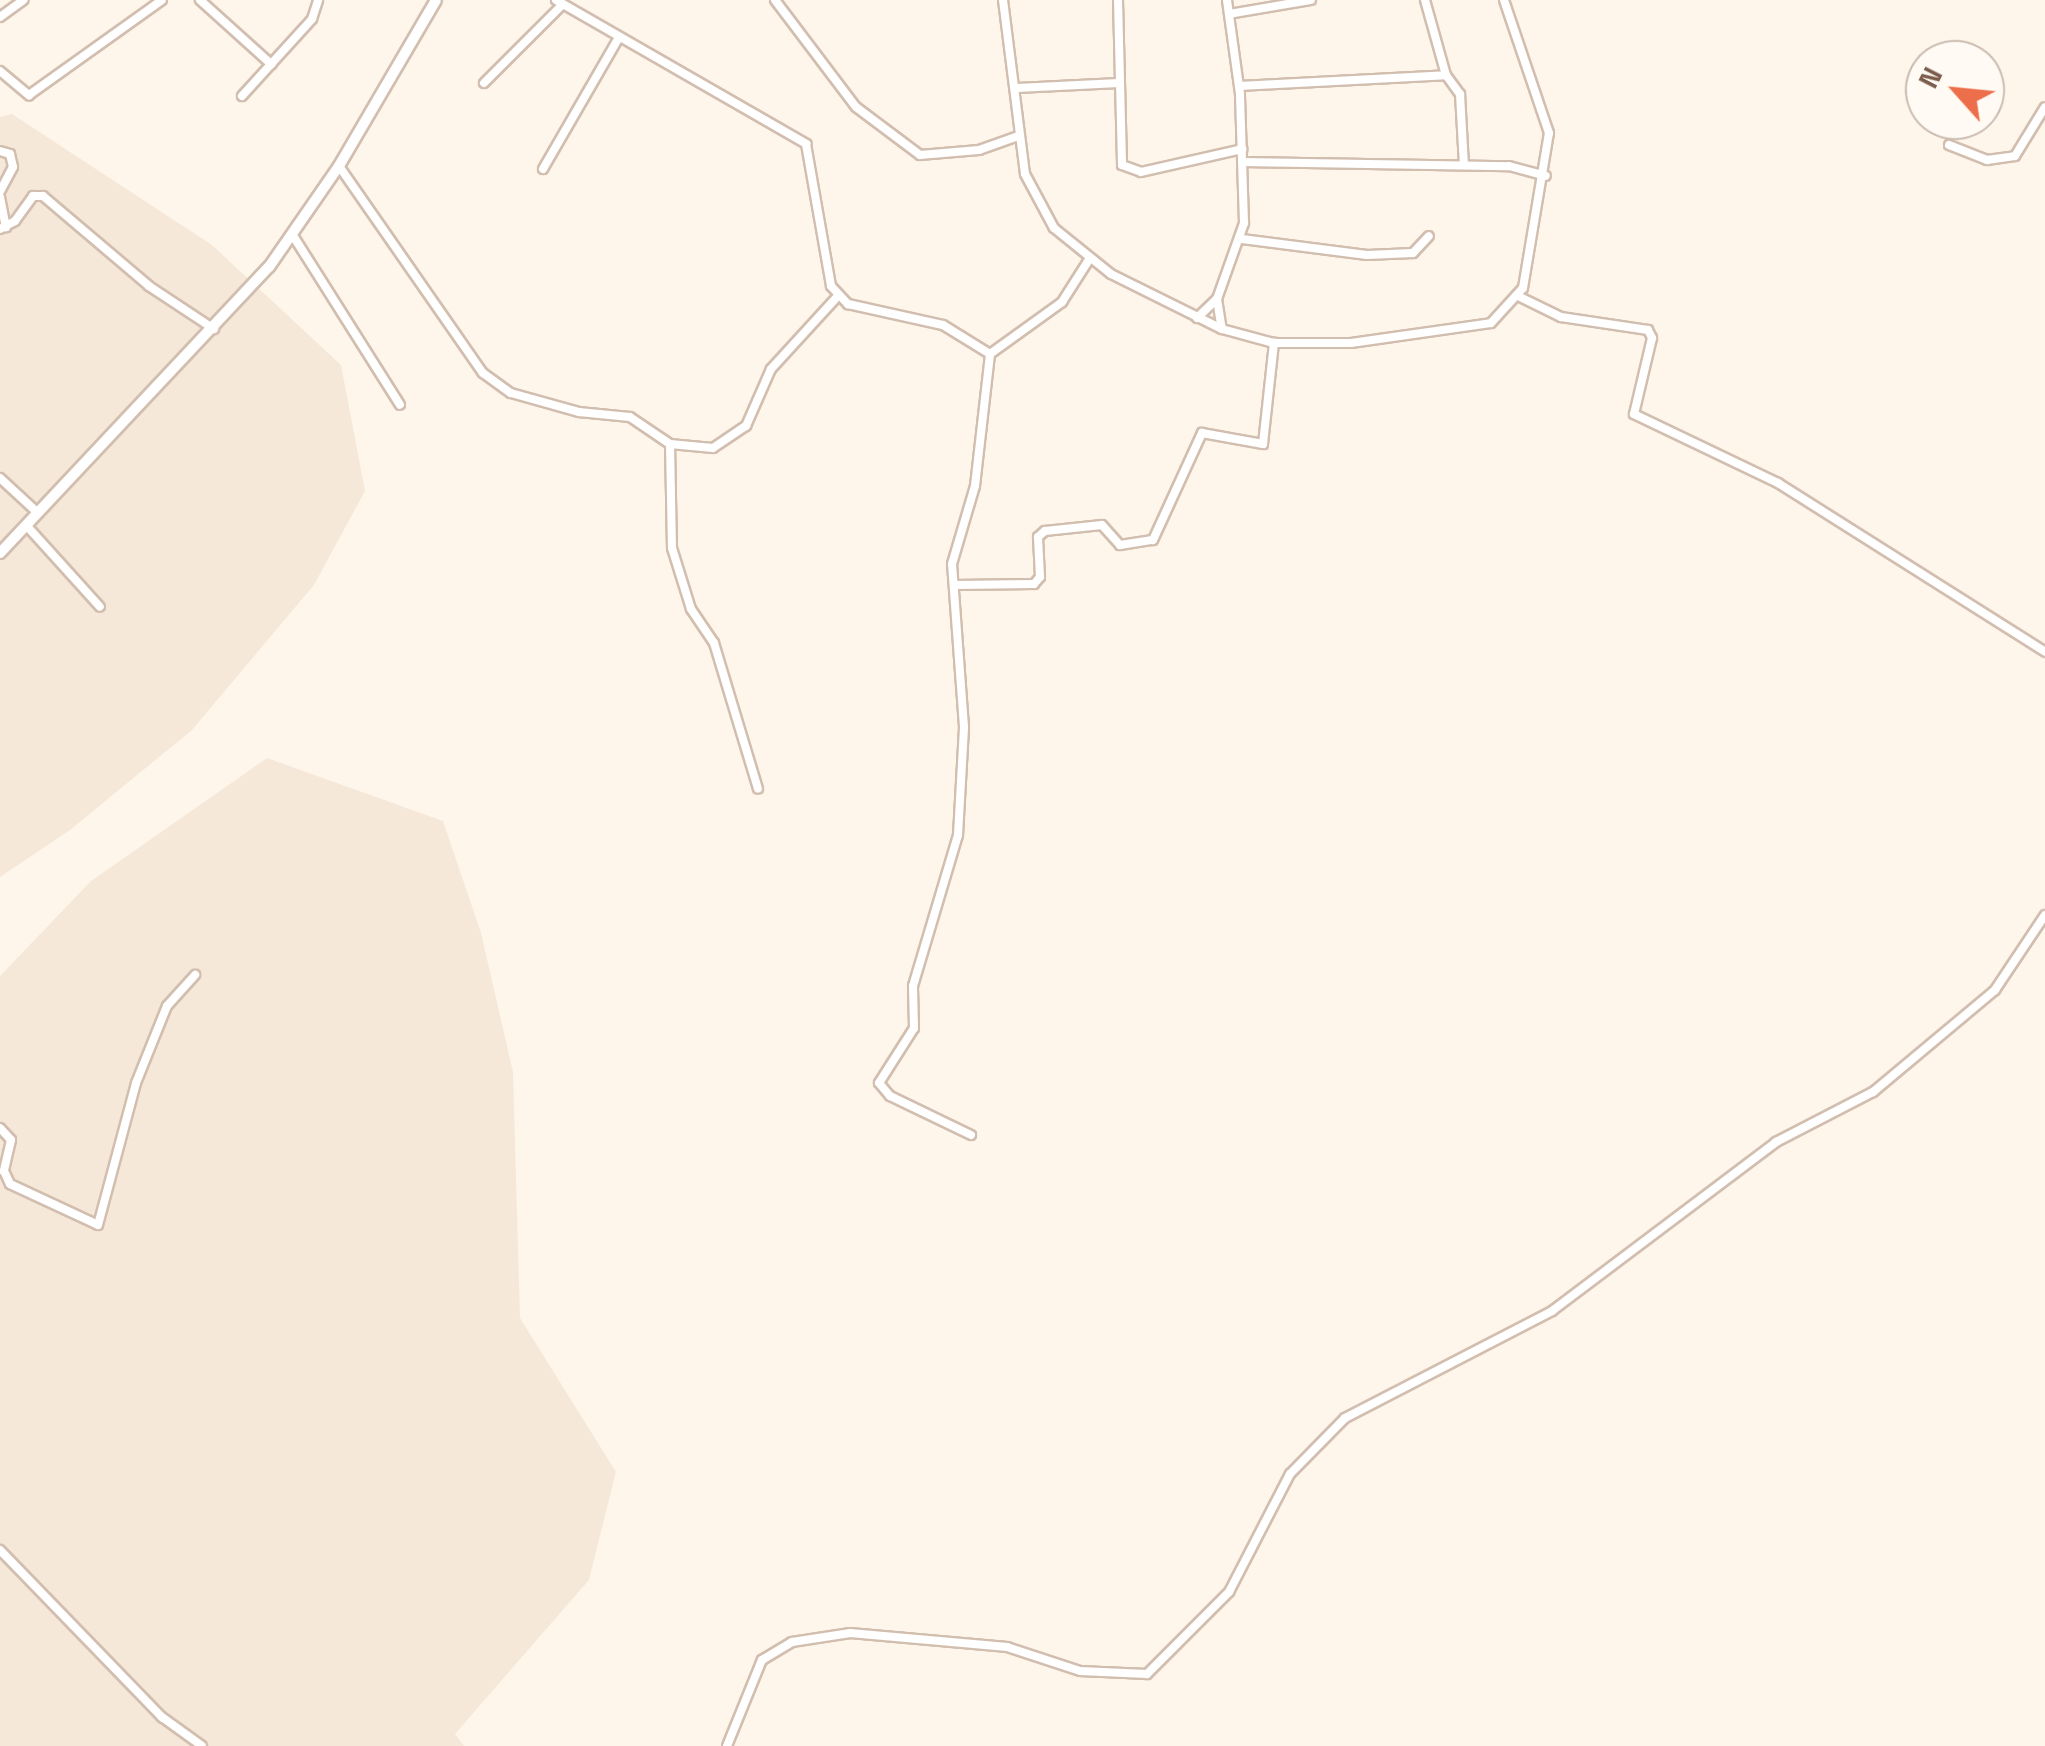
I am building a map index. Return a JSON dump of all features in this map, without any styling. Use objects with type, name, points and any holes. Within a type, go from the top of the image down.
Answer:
[{"type":"main road","points":[[0,553],[214,329],[292,234],[339,166],[436,0]]},
{"type":"street","points":[[0,17],[23,0]]},
{"type":"street","points":[[0,72],[29,96],[162,0]]},
{"type":"street","points":[[200,0],[271,64]]},
{"type":"street","points":[[242,96],[312,19],[318,0]]},
{"type":"street","points":[[775,0],[856,107],[920,155],[979,150],[1018,136]]},
{"type":"street","points":[[1003,0],[1017,88],[1018,136],[1043,213],[1090,258],[1222,329],[1274,342],[1351,343],[1464,331],[1491,323],[1518,296],[1530,265],[1546,176],[1543,104],[1505,2],[1520,0]]},
{"type":"street","points":[[1118,0],[1120,156],[1126,170],[1242,149]]},
{"type":"street","points":[[1197,318],[1217,299],[1242,238],[1239,86],[1227,0]]},
{"type":"street","points":[[1229,14],[1312,0]]},
{"type":"street","points":[[1425,0],[1446,76],[1460,94],[1464,165]]},
{"type":"street","points":[[484,83],[559,2],[617,41],[806,144],[837,297]]},
{"type":"street","points":[[543,169],[617,41]]},
{"type":"street","points":[[1239,86],[1446,76]]},
{"type":"street","points":[[1017,88],[1118,84]]},
{"type":"street","points":[[1949,145],[1987,160],[2015,156],[2045,107]]},
{"type":"street","points":[[0,150],[10,154],[13,167],[0,194],[3,228]]},
{"type":"street","points":[[1242,162],[1464,165],[1546,176]]},
{"type":"street","points":[[339,166],[484,373],[511,392],[579,412],[630,417],[670,444],[713,448],[746,426],[771,368],[837,297]]},
{"type":"street","points":[[3,228],[33,196],[43,196],[149,286],[214,329]]},
{"type":"street","points":[[292,234],[400,405]]},
{"type":"street","points":[[1242,238],[1367,255],[1414,252],[1429,236]]},
{"type":"street","points":[[972,1135],[890,1096],[879,1082],[914,1028],[913,986],[958,835],[964,727],[954,585],[956,538],[975,486],[990,354],[1062,302],[1090,258]]},
{"type":"street","points":[[1518,296],[1562,316],[1648,330],[1652,338],[1634,414],[1778,483],[2045,652]]},
{"type":"street","points":[[837,297],[943,325],[990,354]]},
{"type":"street","points":[[1217,299],[1222,329]]},
{"type":"street","points":[[954,585],[1034,584],[1040,578],[1038,536],[1045,531],[1102,525],[1120,546],[1153,540],[1202,434],[1263,444],[1274,342]]},
{"type":"street","points":[[670,444],[672,548],[691,608],[714,643],[758,788]]},
{"type":"street","points":[[0,478],[38,513]]},
{"type":"street","points":[[26,526],[100,607]]},
{"type":"street","points":[[727,1746],[762,1660],[792,1642],[850,1633],[1007,1647],[1080,1671],[1147,1674],[1229,1592],[1290,1474],[1346,1418],[1552,1312],[1776,1142],[1874,1092],[1995,990],[2045,914]]},
{"type":"street","points":[[0,1128],[11,1140],[4,1171],[10,1184],[87,1226],[98,1225],[136,1084],[167,1006],[195,975]]},
{"type":"street","points":[[0,1550],[162,1717],[202,1746]]},
{"type":"shaded area","points":[[12,114],[212,245],[341,365],[365,491],[314,585],[192,730],[70,830],[0,877],[0,117]]},
{"type":"shaded area","points":[[267,758],[443,821],[481,933],[513,1072],[520,1318],[616,1472],[589,1580],[455,1734],[464,1746],[0,1746],[0,976],[91,881]]}]
